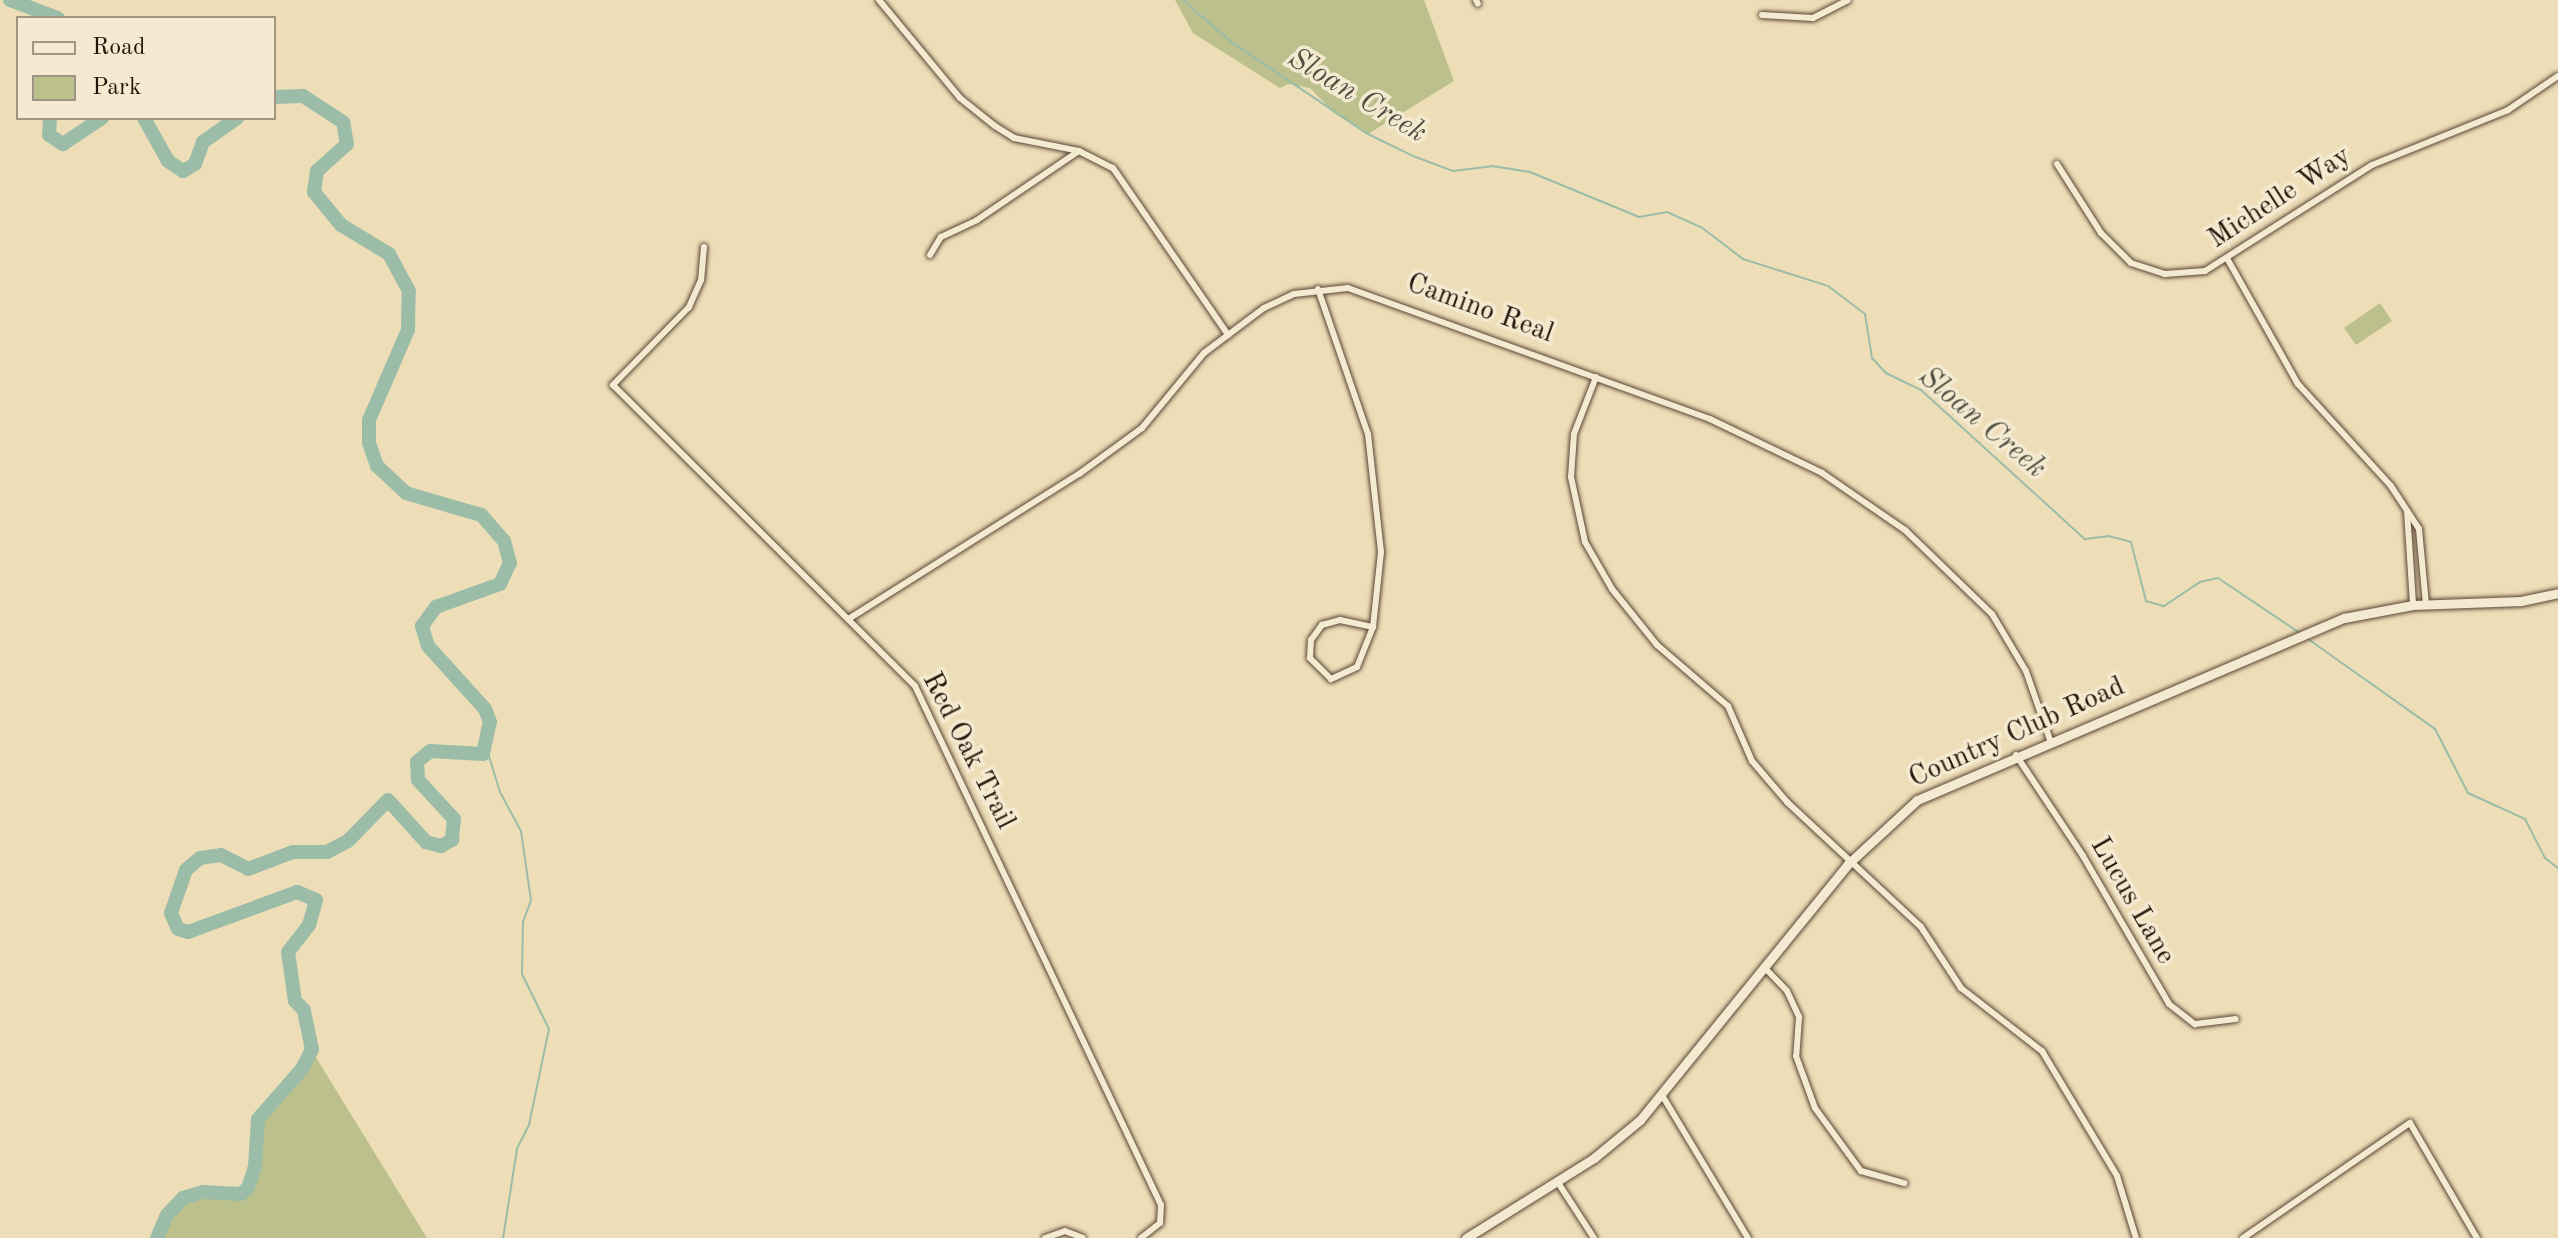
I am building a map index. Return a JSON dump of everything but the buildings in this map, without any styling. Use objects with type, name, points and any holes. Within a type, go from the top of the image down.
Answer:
[{"type":"main road","name":"Country Club Road","points":[[1466,1238],[1623,1136],[1662,1095],[1848,864],[1917,800],[2050,740],[2322,626],[2373,609],[2521,601],[2558,593]]},
{"type":"street","points":[[879,0],[972,110],[1014,138],[1079,151],[1118,173],[1228,335]]},
{"type":"street","points":[[1762,15],[1813,18],[1848,0]]},
{"type":"street","name":"Michelle Way","points":[[2057,164],[2101,233],[2131,263],[2165,274],[2205,271],[2228,260],[2372,165],[2508,110],[2558,77]]},
{"type":"street","points":[[930,255],[941,237],[977,220],[1079,151]]},
{"type":"street","name":"Red Oak Trail","points":[[704,247],[701,280],[689,307],[613,385],[903,670],[922,698],[1157,1195],[1162,1219],[1141,1238]]},
{"type":"street","points":[[2228,260],[2298,384],[2406,507],[2419,529],[2425,558],[2426,604]]},
{"type":"street","name":"Camino Real","points":[[850,618],[1120,444],[1163,407],[1204,353],[1228,335],[1284,298],[1318,289],[1348,288],[1390,299],[1755,439],[1822,473],[1905,530],[1992,614],[2026,671],[2050,740]]},
{"type":"street","points":[[1318,289],[1368,434],[1381,552],[1373,627],[1365,656],[1348,675],[1324,676],[1310,658],[1311,640],[1322,625],[1340,620],[1373,627]]},
{"type":"street","points":[[1596,377],[1574,434],[1571,477],[1574,503],[1595,563],[1647,635],[1728,706],[1760,774],[1848,864],[1921,927],[1961,988],[2042,1051],[2117,1176],[2136,1238]]},
{"type":"street","points":[[2406,507],[2413,605]]},
{"type":"street","name":"Lucus Lane","points":[[2016,755],[2083,856],[2169,1004],[2195,1024],[2236,1019]]},
{"type":"street","points":[[1764,967],[1787,991],[1799,1017],[1796,1056],[1815,1108],[1861,1171],[1904,1183]]},
{"type":"street","points":[[1662,1095],[1748,1238]]},
{"type":"street","points":[[2243,1238],[2410,1123],[2477,1238]]},
{"type":"street","points":[[1557,1181],[1594,1238]]},
{"type":"street","points":[[1045,1238],[1069,1231],[1083,1238]]},
{"type":"green space","points":[[1175,0],[1424,0],[1454,81],[1368,134],[1334,113],[1310,88],[1288,84],[1280,88],[1193,33]]},
{"type":"green space","points":[[2380,303],[2392,321],[2356,345],[2344,328]]},
{"type":"green space","points":[[312,1051],[427,1238],[159,1238],[177,1203],[191,1195],[241,1195],[249,1189],[257,1166],[259,1119],[303,1069]]},
{"type":"waterway","points":[[10,0],[53,16]]},
{"type":"waterway","name":"Sloan Creek","points":[[1183,0],[1230,41],[1366,133],[1413,156],[1453,171],[1492,166],[1530,172],[1639,217],[1667,212],[1701,227],[1743,259],[1828,286],[1865,314],[1872,358],[1886,373],[1921,390],[2085,539],[2109,536],[2131,542],[2146,601],[2164,606],[2200,582],[2218,578],[2300,633]]},
{"type":"waterway","points":[[157,1238],[167,1215],[183,1198],[203,1192],[241,1194],[248,1188],[255,1166],[258,1119],[302,1069],[312,1049],[304,1010],[295,1001],[288,952],[309,925],[316,900],[297,892],[188,932],[178,929],[171,913],[186,870],[200,858],[221,855],[248,869],[293,852],[327,852],[348,841],[388,800],[426,842],[441,846],[452,840],[454,819],[418,780],[417,762],[430,751],[483,754],[490,722],[485,709],[428,646],[422,626],[436,607],[500,584],[510,563],[504,541],[481,515],[406,493],[377,466],[369,443],[369,420],[408,330],[409,291],[389,254],[341,225],[314,192],[317,171],[347,144],[343,122],[303,96],[276,97]]},
{"type":"waterway","points":[[50,120],[49,135],[63,144],[99,120]]},
{"type":"waterway","points":[[145,120],[168,161],[183,171],[195,164],[203,142],[234,120]]},
{"type":"waterway","name":"Sloan Creek","points":[[2308,639],[2435,729],[2468,793],[2525,819],[2545,858],[2558,868]]},
{"type":"waterway","points":[[487,750],[500,792],[521,831],[531,900],[523,922],[522,974],[549,1029],[529,1125],[517,1149],[503,1238]]}]
